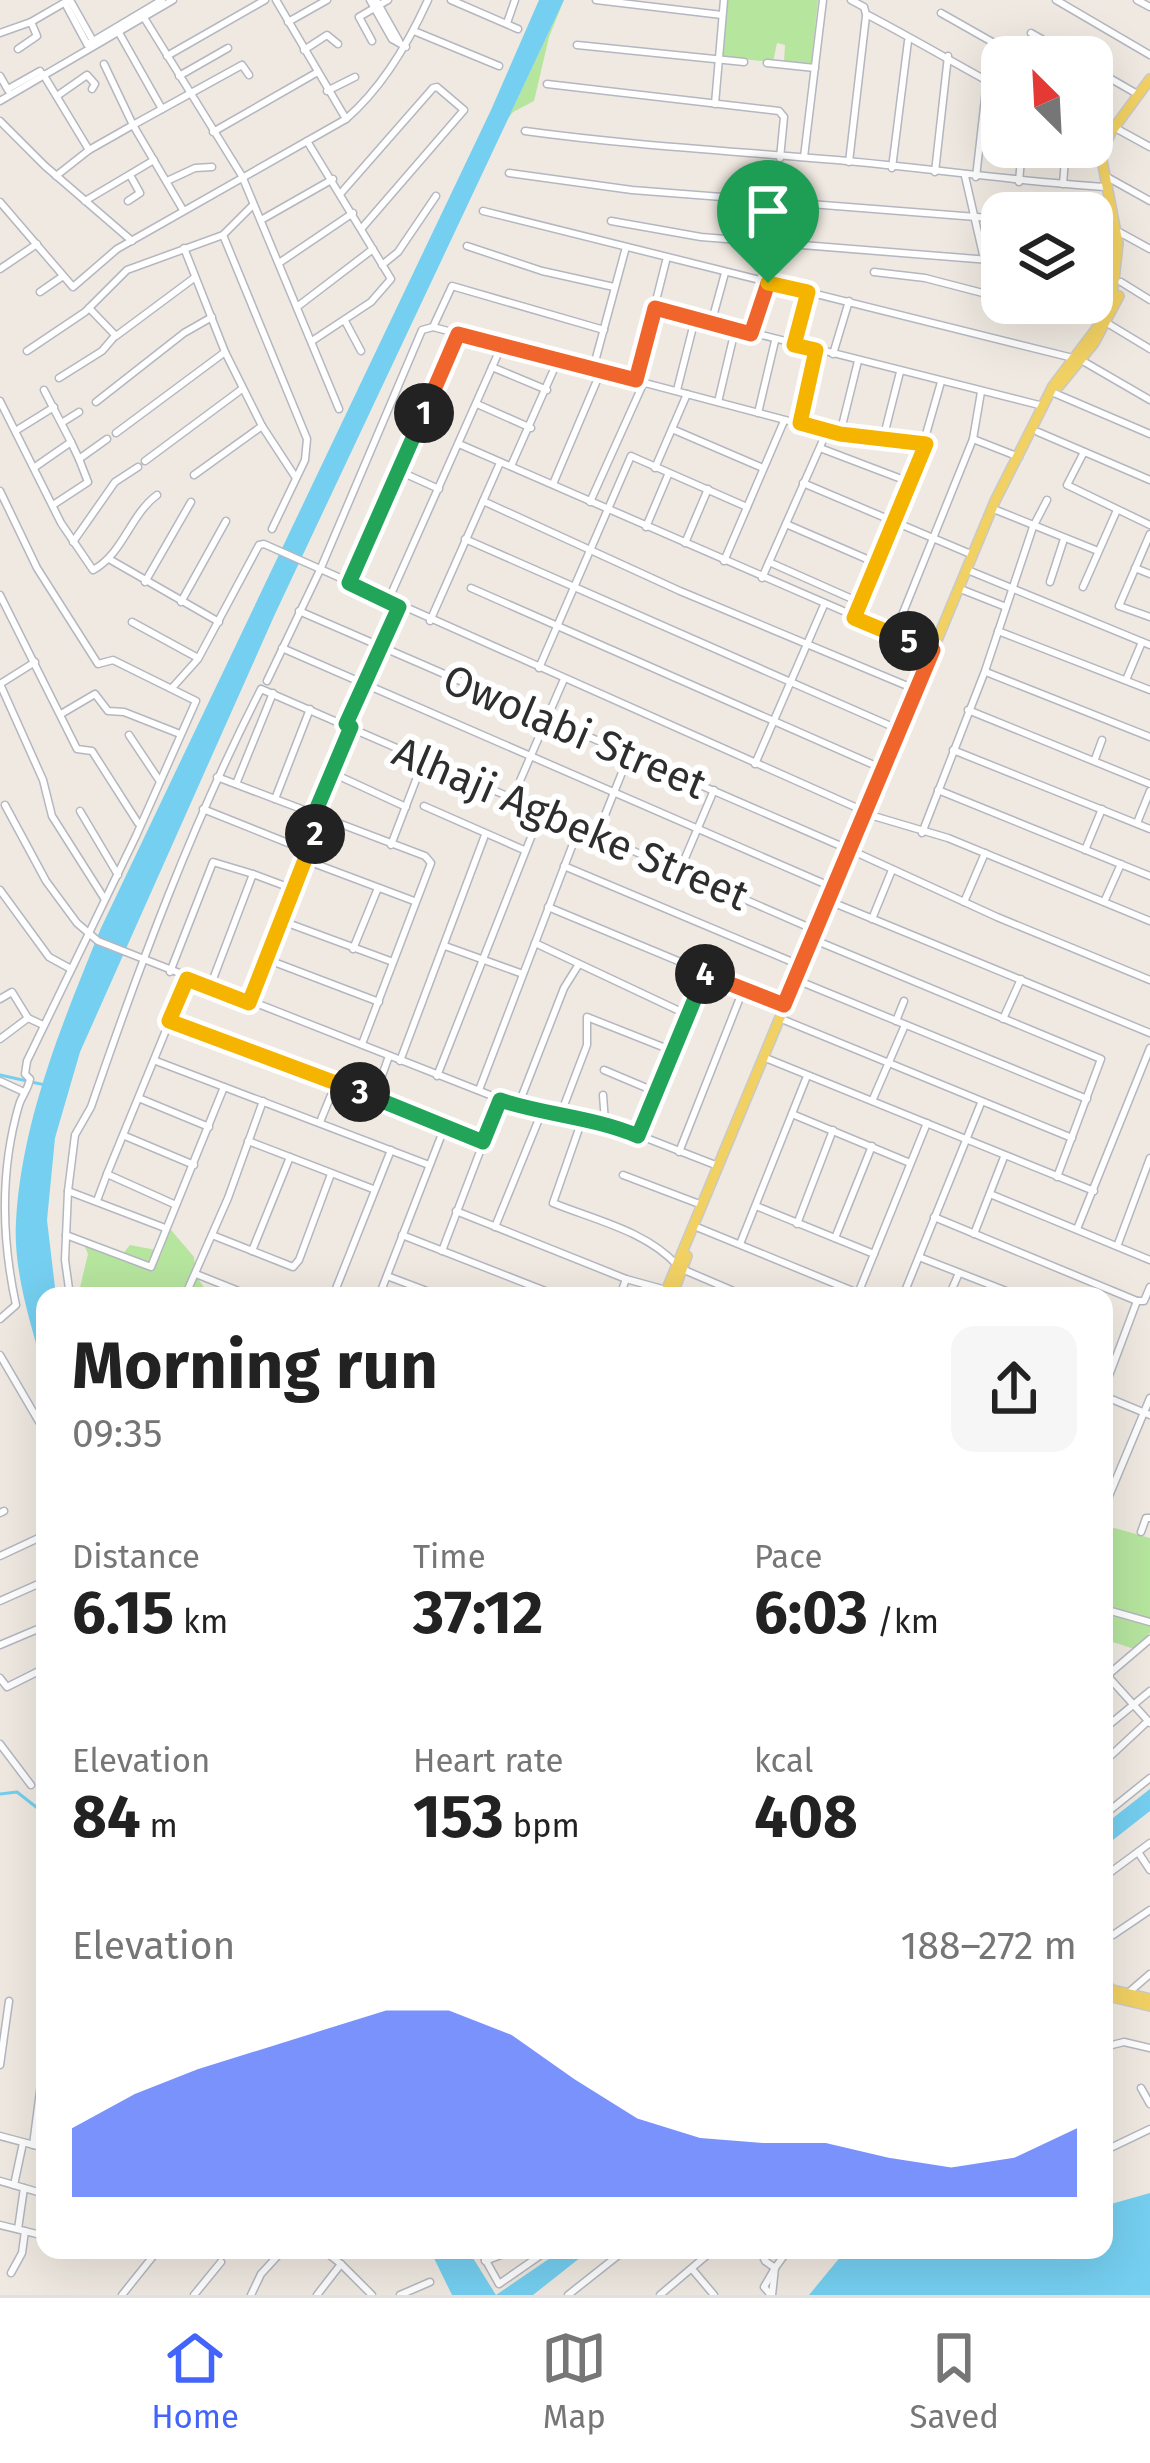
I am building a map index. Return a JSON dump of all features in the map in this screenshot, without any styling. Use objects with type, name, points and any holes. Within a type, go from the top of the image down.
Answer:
[{"type":"main road","points":[[1106,182],[1105,156],[1150,82]]},
{"type":"main road","points":[[1113,134],[1143,99]]},
{"type":"main road","points":[[1103,168],[1118,231],[1121,282],[1113,309]]},
{"type":"main road","points":[[1113,292],[1118,231]]},
{"type":"main road","points":[[671,1287],[995,501],[1043,406],[1073,358],[1102,324]]},
{"type":"main road","points":[[867,813],[996,509],[1062,377]]},
{"type":"main road","points":[[679,1267],[843,872]]},
{"type":"main road","points":[[1113,1992],[1150,2003]]},
{"type":"main road","points":[[1113,1993],[1150,2003]]},
{"type":"street","points":[[140,0],[189,94],[242,176],[339,410]]},
{"type":"street","points":[[9,91],[118,31],[162,0]]},
{"type":"street","points":[[0,102],[9,91],[173,0]]},
{"type":"street","points":[[167,56],[266,0]]},
{"type":"street","points":[[276,0],[346,119]]},
{"type":"street","points":[[288,22],[310,4],[327,0]]},
{"type":"street","points":[[0,202],[74,286],[95,265],[132,241],[346,119],[360,107],[414,31],[428,0]]},
{"type":"street","points":[[451,0],[473,4],[518,28]]},
{"type":"street","points":[[507,23],[515,0]]},
{"type":"street","points":[[596,0],[722,15]]},
{"type":"street","points":[[715,104],[724,0]]},
{"type":"street","points":[[804,157],[823,0]]},
{"type":"street","points":[[851,0],[908,40],[981,77]]},
{"type":"street","points":[[1056,0],[1150,55]]},
{"type":"street","points":[[1138,0],[1150,7]]},
{"type":"street","points":[[0,33],[67,1],[91,44]]},
{"type":"street","points":[[372,40],[359,17],[378,3],[402,44]]},
{"type":"street","points":[[849,161],[864,7]]},
{"type":"street","points":[[941,13],[982,36]]},
{"type":"street","points":[[18,49],[37,36],[31,22]]},
{"type":"street","points":[[118,31],[162,109]]},
{"type":"street","points":[[414,31],[500,65]]},
{"type":"street","points":[[1031,33],[1036,36]]},
{"type":"street","points":[[304,50],[328,35],[338,44]]},
{"type":"street","points":[[892,168],[908,40]]},
{"type":"street","points":[[577,44],[744,62]]},
{"type":"street","points":[[179,76],[228,48]]},
{"type":"street","points":[[935,172],[948,56]]},
{"type":"street","points":[[767,63],[815,68]]},
{"type":"street","points":[[104,64],[183,211]]},
{"type":"street","points":[[56,176],[89,150],[242,64],[249,75]]},
{"type":"street","points":[[213,132],[316,73]]},
{"type":"street","points":[[43,74],[89,150]]},
{"type":"street","points":[[58,96],[87,75],[95,84],[92,89]]},
{"type":"street","points":[[0,76],[9,91]]},
{"type":"street","points":[[327,91],[355,77]]},
{"type":"street","points":[[1113,81],[1143,99]]},
{"type":"street","points":[[547,84],[782,113],[780,158]]},
{"type":"street","points":[[341,193],[433,88],[464,110],[362,228]]},
{"type":"street","points":[[0,121],[132,241]]},
{"type":"street","points":[[976,177],[981,123]]},
{"type":"street","points":[[1119,130],[1150,147]]},
{"type":"street","points":[[525,131],[1019,182],[1106,182],[1150,201]]},
{"type":"street","points":[[308,141],[391,279],[345,321],[312,341]]},
{"type":"street","points":[[86,201],[154,160]]},
{"type":"street","points":[[166,181],[195,168],[212,167]]},
{"type":"street","points":[[1019,182],[1020,168]]},
{"type":"street","points":[[1063,184],[1064,168]]},
{"type":"street","points":[[509,173],[632,190],[981,218]]},
{"type":"street","points":[[128,201],[140,193],[130,175]]},
{"type":"street","points":[[965,176],[981,247]]},
{"type":"street","points":[[260,220],[333,178]]},
{"type":"street","points":[[382,265],[398,252],[436,196]]},
{"type":"street","points":[[27,351],[89,308],[123,273],[223,235],[253,205]]},
{"type":"street","points":[[483,212],[1073,358],[1150,400]]},
{"type":"street","points":[[280,263],[352,213]]},
{"type":"street","points":[[611,221],[671,234],[981,259]]},
{"type":"street","points":[[1113,231],[1150,249]]},
{"type":"street","points":[[223,235],[307,439],[305,460],[272,529]]},
{"type":"street","points":[[751,334],[768,283],[772,243]]},
{"type":"street","points":[[0,269],[37,244]]},
{"type":"street","points":[[467,246],[542,271],[614,287]]},
{"type":"street","points":[[553,484],[597,370],[626,247]]},
{"type":"street","points":[[184,248],[242,389],[296,479]]},
{"type":"street","points":[[297,307],[373,249]]},
{"type":"street","points":[[590,502],[640,381],[667,260]]},
{"type":"street","points":[[874,272],[925,278],[981,293]]},
{"type":"street","points":[[711,324],[725,273]]},
{"type":"street","points":[[40,292],[63,276]]},
{"type":"street","points":[[58,378],[102,351],[194,278]]},
{"type":"street","points":[[1121,282],[1150,300]]},
{"type":"street","points":[[433,327],[452,286],[604,330]]},
{"type":"street","points":[[794,345],[808,292]]},
{"type":"street","points":[[833,354],[849,301]]},
{"type":"street","points":[[89,308],[114,337]]},
{"type":"street","points":[[655,308],[1043,406]]},
{"type":"street","points":[[96,402],[184,333],[212,317]]},
{"type":"street","points":[[677,389],[694,319]]},
{"type":"street","points":[[345,321],[362,351]]},
{"type":"street","points":[[1107,324],[1150,349]]},
{"type":"street","points":[[69,1287],[66,1234],[75,1135],[91,1107],[158,916],[203,808],[320,570],[423,328],[840,434],[926,444]]},
{"type":"street","points":[[718,401],[736,330]]},
{"type":"street","points":[[349,583],[458,334]]},
{"type":"street","points":[[758,413],[776,340]]},
{"type":"street","points":[[388,602],[501,346]]},
{"type":"street","points":[[800,423],[816,350]]},
{"type":"street","points":[[116,433],[225,352]]},
{"type":"street","points":[[512,466],[558,359]]},
{"type":"street","points":[[840,434],[858,360]]},
{"type":"street","points":[[492,367],[548,390]]},
{"type":"street","points":[[883,439],[900,371]]},
{"type":"street","points":[[854,618],[912,483],[941,382]]},
{"type":"street","points":[[73,542],[115,482],[242,389]]},
{"type":"street","points":[[44,390],[88,482],[53,506]]},
{"type":"street","points":[[894,635],[973,439],[982,392]]},
{"type":"street","points":[[655,468],[687,393]]},
{"type":"street","points":[[1054,393],[1150,434]]},
{"type":"street","points":[[0,401],[53,506],[93,570],[109,559],[157,494]]},
{"type":"street","points":[[476,404],[531,428]]},
{"type":"street","points":[[17,430],[54,406]]},
{"type":"street","points":[[63,422],[79,412]]},
{"type":"street","points":[[724,561],[784,420]]},
{"type":"street","points":[[194,475],[262,426]]},
{"type":"street","points":[[672,429],[763,468]]},
{"type":"street","points":[[762,578],[827,431]]},
{"type":"street","points":[[1038,432],[1150,480]]},
{"type":"street","points":[[79,459],[107,439]]},
{"type":"street","points":[[973,439],[1019,457]]},
{"type":"street","points":[[35,467],[71,442]]},
{"type":"street","points":[[459,444],[933,650]]},
{"type":"street","points":[[819,447],[912,483]]},
{"type":"street","points":[[614,448],[747,507]]},
{"type":"street","points":[[1084,452],[1066,485],[1150,530],[1119,606],[1150,617]]},
{"type":"street","points":[[538,668],[631,456]]},
{"type":"street","points":[[430,620],[499,463]]},
{"type":"street","points":[[399,470],[440,490]]},
{"type":"street","points":[[646,526],[668,473]]},
{"type":"street","points":[[803,483],[973,555]]},
{"type":"street","points":[[685,544],[708,490]]},
{"type":"street","points":[[0,491],[37,568],[98,664],[113,660],[196,701],[24,1071],[28,1087],[7,1160],[3,1202],[6,1263],[16,1305],[0,1319]]},
{"type":"street","points":[[922,833],[985,671],[1033,527],[1047,500]]},
{"type":"street","points":[[483,501],[917,690]]},
{"type":"street","points":[[145,582],[191,502]]},
{"type":"street","points":[[996,509],[1098,551]]},
{"type":"street","points":[[1083,586],[1117,510]]},
{"type":"street","points":[[181,602],[226,521]]},
{"type":"street","points":[[786,524],[878,564]]},
{"type":"street","points":[[1050,582],[1064,538]]},
{"type":"street","points":[[465,539],[900,730]]},
{"type":"street","points":[[172,688],[198,658],[259,545],[275,547],[399,607],[867,813],[985,853],[1150,921]]},
{"type":"street","points":[[109,559],[219,622]]},
{"type":"street","points":[[770,562],[861,602]]},
{"type":"street","points":[[1135,568],[1150,574]]},
{"type":"street","points":[[970,571],[1146,644],[1126,680]]},
{"type":"street","points":[[471,588],[883,769]]},
{"type":"street","points":[[963,590],[1006,608]]},
{"type":"street","points":[[0,595],[77,748],[92,752],[139,824]]},
{"type":"street","points":[[755,764],[824,604]]},
{"type":"street","points":[[249,1003],[306,855],[363,685],[399,607]]},
{"type":"street","name":"Owolabi Street","points":[[299,611],[1150,980]]},
{"type":"street","points":[[132,622],[198,658]]},
{"type":"street","points":[[998,631],[1150,691]]},
{"type":"street","points":[[282,648],[834,888]]},
{"type":"street","points":[[34,662],[0,684],[43,780],[52,816],[104,898]]},
{"type":"street","points":[[985,671],[1150,737]]},
{"type":"street","points":[[514,797],[564,680]]},
{"type":"street","name":"Alhaji Agbeke Street","points":[[264,685],[310,710],[1101,1059],[1087,1099]]},
{"type":"street","points":[[236,784],[273,693]]},
{"type":"street","points":[[61,714],[95,694],[108,711],[124,712],[180,734]]},
{"type":"street","points":[[275,799],[310,710]]},
{"type":"street","points":[[968,710],[1095,759],[1150,787],[1137,823]]},
{"type":"street","points":[[129,735],[159,780]]},
{"type":"street","points":[[1095,759],[1102,740]]},
{"type":"street","points":[[953,750],[1150,829]]},
{"type":"street","points":[[597,835],[629,755]]},
{"type":"street","points":[[392,844],[424,759]]},
{"type":"street","points":[[217,777],[425,856],[431,863],[362,1044]]},
{"type":"street","points":[[341,778],[406,807]]},
{"type":"street","points":[[680,870],[714,790]]},
{"type":"street","points":[[938,790],[1150,875]]},
{"type":"street","points":[[4,805],[46,881],[87,935],[98,941],[500,1100],[541,1114],[605,1122],[720,1167]]},
{"type":"street","points":[[424,806],[524,850]]},
{"type":"street","points":[[203,808],[415,901]]},
{"type":"street","points":[[1085,850],[1102,809]]},
{"type":"street","points":[[80,811],[118,874]]},
{"type":"street","points":[[437,1076],[541,811]]},
{"type":"street","points":[[479,1090],[579,828]]},
{"type":"street","points":[[400,1061],[485,835]]},
{"type":"street","points":[[964,902],[985,853]]},
{"type":"street","points":[[170,972],[213,862],[293,889]]},
{"type":"street","points":[[1105,902],[1121,864]]},
{"type":"street","points":[[564,866],[802,966]]},
{"type":"street","points":[[872,919],[892,870]]},
{"type":"street","points":[[209,988],[253,874]]},
{"type":"street","points":[[353,949],[378,888]]},
{"type":"street","points":[[0,890],[49,957],[71,969]]},
{"type":"street","points":[[834,903],[1150,1034]]},
{"type":"street","points":[[548,907],[784,1005]]},
{"type":"street","points":[[282,920],[393,962]]},
{"type":"street","points":[[535,943],[688,1015]]},
{"type":"street","points":[[445,946],[523,974]]},
{"type":"street","points":[[266,959],[379,1002]]},
{"type":"street","points":[[518,1106],[564,988],[579,964]]},
{"type":"street","points":[[638,1136],[706,974]]},
{"type":"street","points":[[97,1200],[187,979]]},
{"type":"street","points":[[1003,1019],[1021,979]]},
{"type":"street","points":[[799,981],[1087,1099],[1057,1177]]},
{"type":"street","points":[[679,1152],[743,990]]},
{"type":"street","points":[[0,1000],[12,992],[28,1018],[43,1025]]},
{"type":"street","points":[[872,1101],[889,1060],[904,1001]]},
{"type":"street","points":[[560,1116],[586,1045],[587,1017],[673,1051]]},
{"type":"street","points":[[0,1039],[28,1018]]},
{"type":"street","points":[[784,1020],[1072,1138]]},
{"type":"street","points":[[169,1021],[483,1142]]},
{"type":"street","points":[[1077,1229],[1150,1048]]},
{"type":"street","points":[[374,1098],[389,1056]]},
{"type":"street","points":[[768,1059],[1094,1192]]},
{"type":"street","points":[[156,1061],[429,1165]]},
{"type":"street","points":[[604,1070],[656,1092]]},
{"type":"street","points":[[740,1244],[807,1076]]},
{"type":"street","points":[[1139,1076],[1150,1080]]},
{"type":"street","points":[[0,1081],[28,1087]]},
{"type":"street","points":[[320,1122],[336,1082]]},
{"type":"street","points":[[66,1234],[148,1268],[153,1265],[224,1087]]},
{"type":"street","points":[[603,1095],[605,1122]]},
{"type":"street","points":[[141,1099],[208,1126]]},
{"type":"street","points":[[442,1251],[500,1100]]},
{"type":"street","points":[[190,1287],[263,1102]]},
{"type":"street","points":[[907,1287],[981,1102]]},
{"type":"street","points":[[495,1227],[541,1114]]},
{"type":"street","points":[[792,1114],[910,1162]]},
{"type":"street","points":[[582,1120],[553,1203],[646,1239],[679,1267],[725,1287]]},
{"type":"street","points":[[863,1287],[927,1123]]},
{"type":"street","points":[[383,1287],[445,1126]]},
{"type":"street","points":[[797,1224],[833,1130]]},
{"type":"street","points":[[124,1136],[194,1166]]},
{"type":"street","points":[[248,1141],[375,1190]]},
{"type":"street","points":[[835,1239],[872,1146]]},
{"type":"street","points":[[337,1287],[391,1150]]},
{"type":"street","points":[[252,1251],[290,1157]]},
{"type":"street","points":[[974,1234],[1004,1157]]},
{"type":"street","points":[[1118,1245],[1150,1158]]},
{"type":"street","points":[[107,1174],[176,1205]]},
{"type":"street","points":[[212,1235],[293,1267],[331,1174]]},
{"type":"street","points":[[623,1175],[702,1205]]},
{"type":"street","points":[[68,1191],[167,1228]]},
{"type":"street","points":[[990,1194],[1150,1260]]},
{"type":"street","points":[[756,1206],[874,1254]]},
{"type":"street","points":[[456,1211],[648,1287]]},
{"type":"street","points":[[934,1217],[1105,1287]]},
{"type":"street","points":[[699,1228],[841,1287]]},
{"type":"street","points":[[402,1235],[535,1287]]},
{"type":"street","points":[[919,1257],[991,1287]]},
{"type":"street","points":[[953,1287],[959,1273]]},
{"type":"street","points":[[196,1274],[228,1287]]},
{"type":"street","points":[[387,1276],[416,1287]]},
{"type":"street","points":[[623,1287],[626,1279]]},
{"type":"street","points":[[1113,1291],[1144,1301],[1150,1287]]},
{"type":"street","points":[[1113,1368],[1137,1301]]},
{"type":"street","points":[[0,1355],[36,1417]]},
{"type":"street","points":[[1113,1397],[1147,1413]]},
{"type":"street","points":[[1113,1488],[1150,1398]]},
{"type":"street","points":[[1141,1532],[1150,1508]]},
{"type":"street","points":[[0,1556],[36,1538]]},
{"type":"street","points":[[0,1601],[36,1585]]},
{"type":"street","points":[[1113,1612],[1150,1622]]},
{"type":"street","points":[[0,1646],[36,1630]]},
{"type":"street","points":[[1113,1668],[1150,1639]]},
{"type":"street","points":[[0,1678],[7,1687],[36,1672]]},
{"type":"street","points":[[1113,1679],[1149,1722],[1113,1754]]},
{"type":"street","points":[[1113,1721],[1150,1691]]},
{"type":"street","points":[[0,1744],[31,1785]]},
{"type":"street","points":[[1113,1808],[1150,1778]]},
{"type":"street","points":[[1113,1870],[1150,1843]]},
{"type":"street","points":[[1138,1852],[1150,1870]]},
{"type":"street","points":[[1113,1935],[1150,1910]]},
{"type":"street","points":[[1128,1994],[1150,1974]]},
{"type":"street","points":[[0,2065],[9,2001]]},
{"type":"street","points":[[1113,2045],[1124,2042],[1150,2048]]},
{"type":"street","points":[[1141,2088],[1150,2104]]},
{"type":"street","points":[[33,2145],[36,2122]]},
{"type":"street","points":[[1113,2147],[1150,2129]]},
{"type":"street","points":[[0,2136],[36,2146]]},
{"type":"street","points":[[14,2185],[23,2143]]},
{"type":"street","points":[[0,2181],[36,2191]]},
{"type":"street","points":[[11,2273],[22,2253],[24,2188]]},
{"type":"street","points":[[0,2225],[36,2234]]},
{"type":"street","points":[[122,2295],[151,2259]]},
{"type":"street","points":[[250,2295],[275,2259]]},
{"type":"street","points":[[335,2259],[372,2295]]},
{"type":"street","points":[[490,2259],[485,2261],[499,2284],[535,2259]]},
{"type":"street","points":[[572,2294],[614,2259]]},
{"type":"street","points":[[659,2295],[703,2259]]},
{"type":"street","points":[[764,2259],[776,2268]]},
{"type":"street","points":[[772,2295],[782,2259]]},
{"type":"street","points":[[194,2295],[220,2262]]},
{"type":"street","points":[[317,2295],[341,2264]]},
{"type":"street","points":[[692,2269],[714,2295]]},
{"type":"street","points":[[400,2295],[430,2282]]},
{"type":"green space","points":[[564,0],[549,37],[534,101],[508,119]]},
{"type":"green space","points":[[727,0],[818,0],[811,65],[784,62],[785,45],[777,43],[773,62],[721,57]]},
{"type":"green space","points":[[171,1230],[194,1257],[196,1276],[204,1287],[80,1287],[88,1254],[82,1240],[121,1256],[130,1245],[156,1250]]},
{"type":"green space","points":[[1113,1528],[1150,1538],[1150,1633],[1134,1649],[1113,1642]]},
{"type":"water","points":[[539,0],[564,0],[275,614],[80,1052],[55,1138],[47,1220],[55,1287],[36,1287],[36,1344],[20,1280],[16,1221],[26,1145],[59,1035],[101,928]]},
{"type":"water","points":[[1150,1789],[1150,1811],[1113,1840],[1113,1818]]},
{"type":"water","points":[[1150,2193],[1150,2295],[809,2295],[839,2259],[1113,2259],[1113,2203]]},
{"type":"water","points":[[434,2259],[474,2259],[496,2295],[452,2295]]},
{"type":"water","points":[[549,2259],[579,2259],[533,2295],[496,2295]]},
{"type":"waterway","points":[[0,1075],[45,1085]]},
{"type":"waterway","points":[[0,1794],[17,1792],[36,1807]]},
{"type":"route","points":[[768,283],[808,292],[794,345],[816,350],[800,423],[840,434],[926,444],[854,618],[933,650],[784,1005],[706,974],[638,1136],[605,1122],[541,1114],[500,1100],[483,1142],[169,1021],[187,979],[249,1003],[321,818],[314,815],[351,727],[346,724],[399,607],[349,583],[458,334],[636,380],[655,308],[751,334],[768,283]]}]
